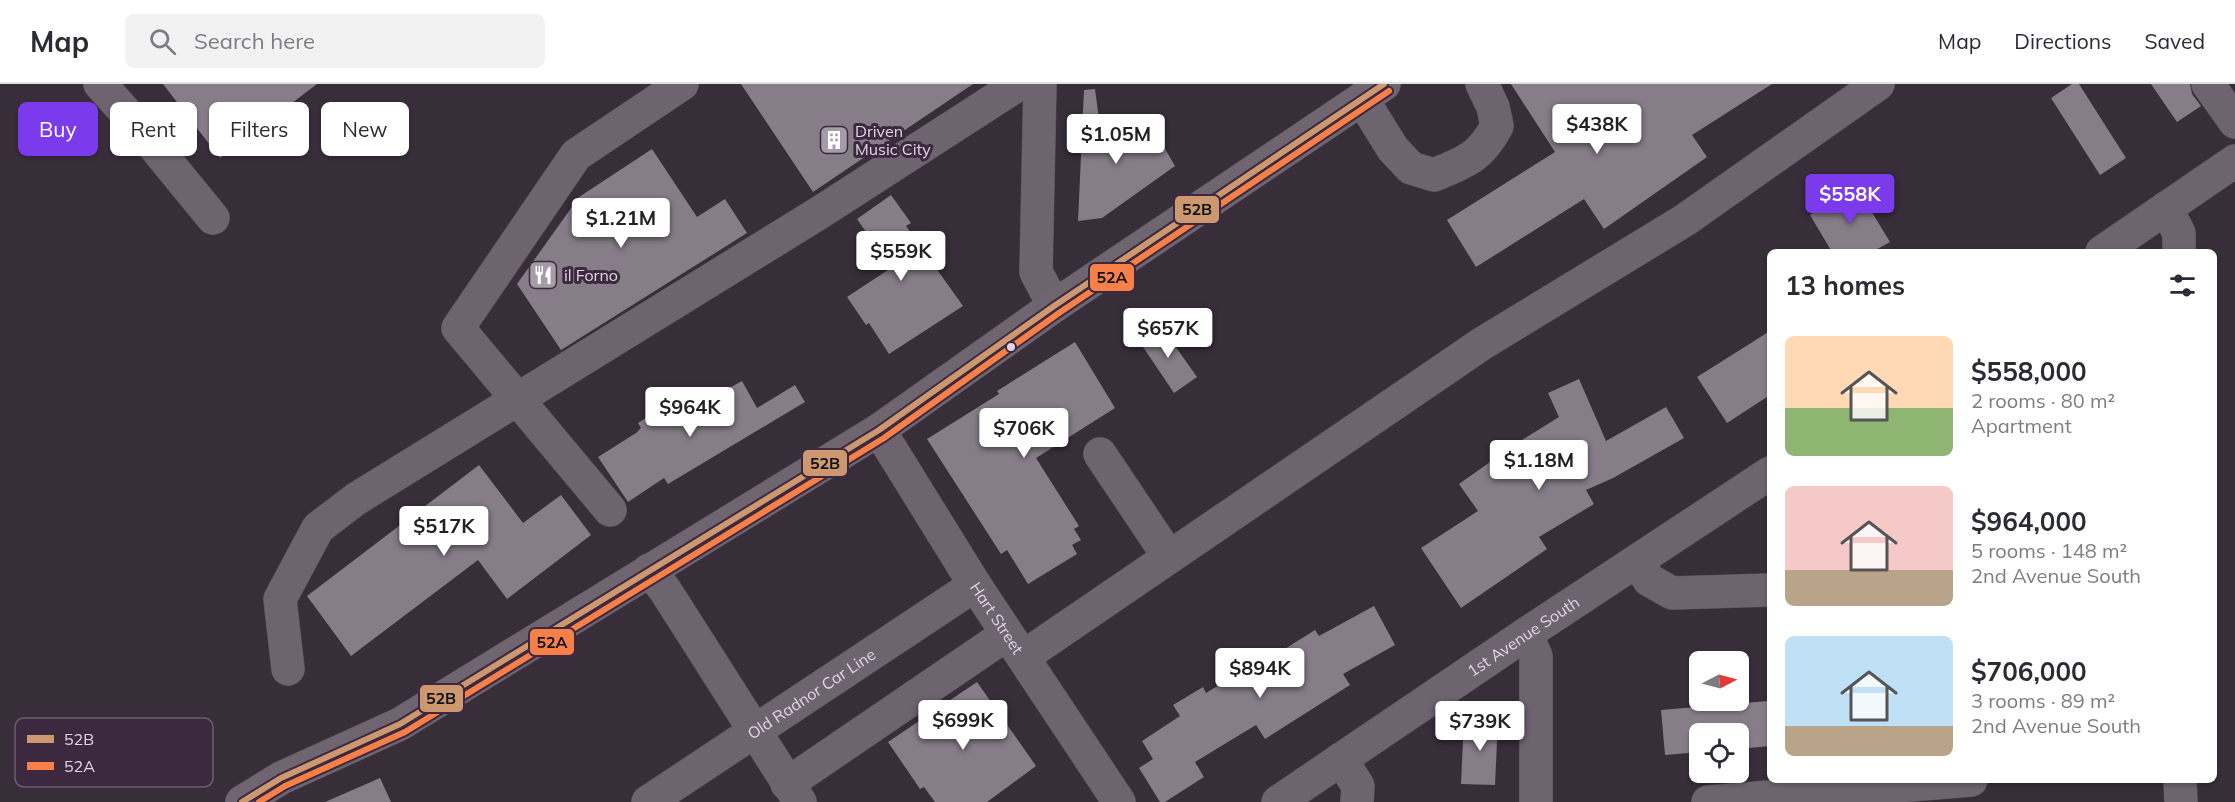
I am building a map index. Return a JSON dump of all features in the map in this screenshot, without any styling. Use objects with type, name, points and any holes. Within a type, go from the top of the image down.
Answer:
[{"type":"main road","points":[[242,802],[281,778],[400,724],[879,430],[1054,306],[1373,91]]},
{"type":"street","points":[[99,84],[136,124],[213,218]]},
{"type":"street","points":[[610,510],[458,328],[576,155],[682,84]]},
{"type":"street","points":[[288,669],[280,599],[318,528],[356,499],[809,219],[1019,84]]},
{"type":"street","points":[[1040,84],[1036,272],[1054,306]]},
{"type":"street","points":[[1373,91],[1393,149],[1411,168],[1434,175],[1472,158],[1489,140],[1497,126],[1493,107],[1482,84]]},
{"type":"street","points":[[649,570],[665,590],[756,730],[793,793],[1015,646],[1169,557],[1483,343],[1685,220],[1878,84]]},
{"type":"street","points":[[2208,84],[2235,122]]},
{"type":"street","points":[[2106,249],[2235,161]]},
{"type":"street","points":[[2166,208],[2179,233],[2180,249]]},
{"type":"street","name":"Hart Street","points":[[879,430],[975,585],[1119,802]]},
{"type":"street","points":[[1100,454],[1169,557]]},
{"type":"street","name":"1st Avenue South","points":[[1278,802],[1767,475]]},
{"type":"street","points":[[1636,561],[1649,580],[1672,593],[1767,590]]},
{"type":"street","name":"Old Radnor Car Line","points":[[657,800],[756,730],[975,585]]},
{"type":"street","points":[[1526,634],[1536,656],[1536,802]]},
{"type":"street","points":[[1341,759],[1358,786],[1358,802]]},
{"type":"street","points":[[1723,801],[1936,783]]},
{"type":"street","points":[[1982,783],[1984,802]]},
{"type":"street","points":[[2180,783],[2181,802]]},
{"type":"building","points":[[163,84],[317,84],[293,102],[209,102],[209,144],[197,128],[197,102],[177,102]]},
{"type":"building","name":"Driven Music City","points":[[741,84],[973,84],[813,192]]},
{"type":"building","points":[[1511,84],[1772,84],[1692,135],[1707,157],[1604,229],[1584,199],[1476,267],[1447,220],[1555,152]]},
{"type":"building","points":[[2072,84],[2079,84],[2126,158],[2100,175],[2051,98]]},
{"type":"building","points":[[2151,84],[2190,84],[2192,94],[2201,106],[2177,122]]},
{"type":"building","points":[[1095,89],[1103,150],[1150,123],[1175,166],[1102,218],[1078,221],[1084,90]]},
{"type":"building","points":[[652,149],[697,217],[725,199],[747,233],[561,350],[517,284],[579,197]]},
{"type":"building","points":[[1856,186],[1890,242],[1877,249],[1830,249],[1810,215]]},
{"type":"building","points":[[891,195],[911,223],[906,226],[963,306],[889,354],[869,323],[866,325],[847,297],[891,268],[857,219]]},
{"type":"building","points":[[1161,326],[1197,377],[1174,393],[1139,341]]},
{"type":"building","points":[[1767,333],[1767,397],[1727,423],[1697,377]]},
{"type":"building","points":[[1075,342],[1115,408],[1036,458],[1079,526],[1074,529],[1081,540],[1072,545],[1077,554],[1028,584],[1007,550],[1001,554],[927,439],[999,394],[997,391]]},
{"type":"building","points":[[1579,379],[1606,441],[1666,407],[1684,438],[1613,478],[1586,490],[1594,504],[1539,537],[1547,549],[1461,608],[1421,548],[1478,511],[1459,484],[1559,417],[1548,393]]},
{"type":"building","points":[[742,381],[757,408],[795,385],[805,402],[668,484],[664,478],[628,502],[598,457],[636,433],[641,428],[638,423],[665,406],[676,424],[713,402],[711,398]]},
{"type":"building","points":[[479,465],[523,523],[561,495],[591,535],[507,599],[478,560],[351,656],[307,596]]},
{"type":"building","points":[[1374,606],[1395,645],[1343,674],[1350,685],[1265,739],[1256,725],[1195,762],[1204,777],[1165,802],[1160,802],[1139,768],[1153,759],[1142,741],[1180,716],[1173,705],[1203,687],[1206,693],[1270,654],[1272,657],[1315,630],[1319,636]]},
{"type":"building","points":[[977,682],[1036,766],[987,802],[935,802],[924,787],[920,789],[888,742]]},
{"type":"building","points":[[1767,701],[1767,746],[1749,748],[1749,723],[1689,723],[1689,753],[1665,755],[1661,710],[1689,708],[1689,711],[1749,711],[1749,703]]},
{"type":"building","points":[[1464,719],[1498,720],[1495,785],[1461,784]]},
{"type":"building","points":[[380,778],[391,802],[325,802]]},
{"type":"transit line","name":"52B","points":[[242,802],[281,778],[400,724],[879,430],[1054,306],[1384,84]]},
{"type":"transit line","name":"52A","points":[[259,802],[285,786],[405,732],[884,438],[1059,313],[1389,91]]},
{"type":"place","name":"Driven Music City","points":[[834,140]]},
{"type":"place","name":"il Forno","points":[[543,275]]}]
